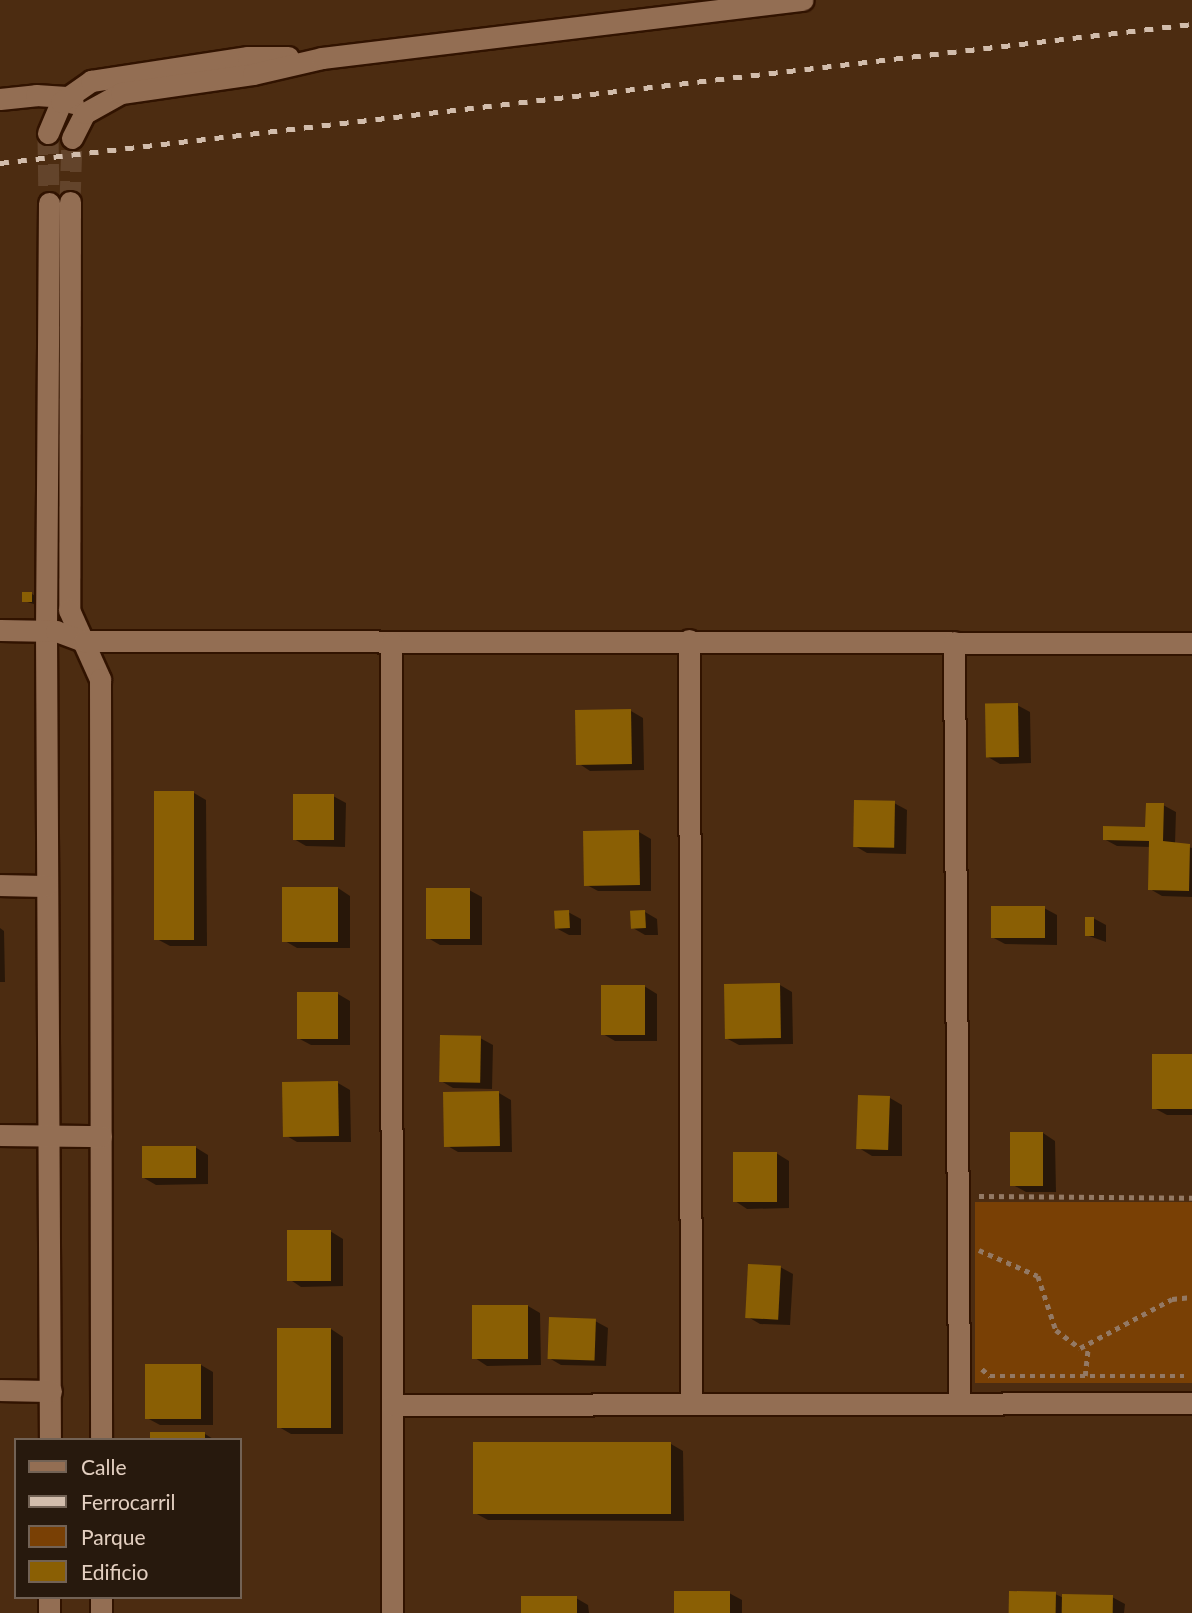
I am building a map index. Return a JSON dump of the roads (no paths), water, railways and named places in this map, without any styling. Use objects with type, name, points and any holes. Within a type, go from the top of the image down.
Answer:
[{"type":"street","points":[[72,138],[85,113],[121,93],[253,74],[322,58],[803,0]]},
{"type":"street","points":[[48,133],[52,116],[66,97],[91,81],[248,57],[322,58]]},
{"type":"street","points":[[0,99],[66,97],[85,113]]},
{"type":"street","points":[[50,1438],[51,1135],[46,886],[46,630],[60,203],[69,610],[100,679],[101,1438]]},
{"type":"street","points":[[0,630],[46,630],[84,641],[1192,643]]},
{"type":"street","points":[[689,640],[691,1403]]},
{"type":"street","points":[[954,642],[959,1404]]},
{"type":"street","points":[[391,643],[392,1613]]},
{"type":"street","points":[[0,885],[46,886]]},
{"type":"street","points":[[0,1135],[101,1136]]},
{"type":"street","points":[[0,1391],[51,1391]]},
{"type":"street","points":[[392,1405],[1192,1403]]},
{"type":"tunnel","points":[[48,133],[49,203]]},
{"type":"tunnel","points":[[70,202],[72,138]]},
{"type":"railway","points":[[0,163],[1192,24]]}]
